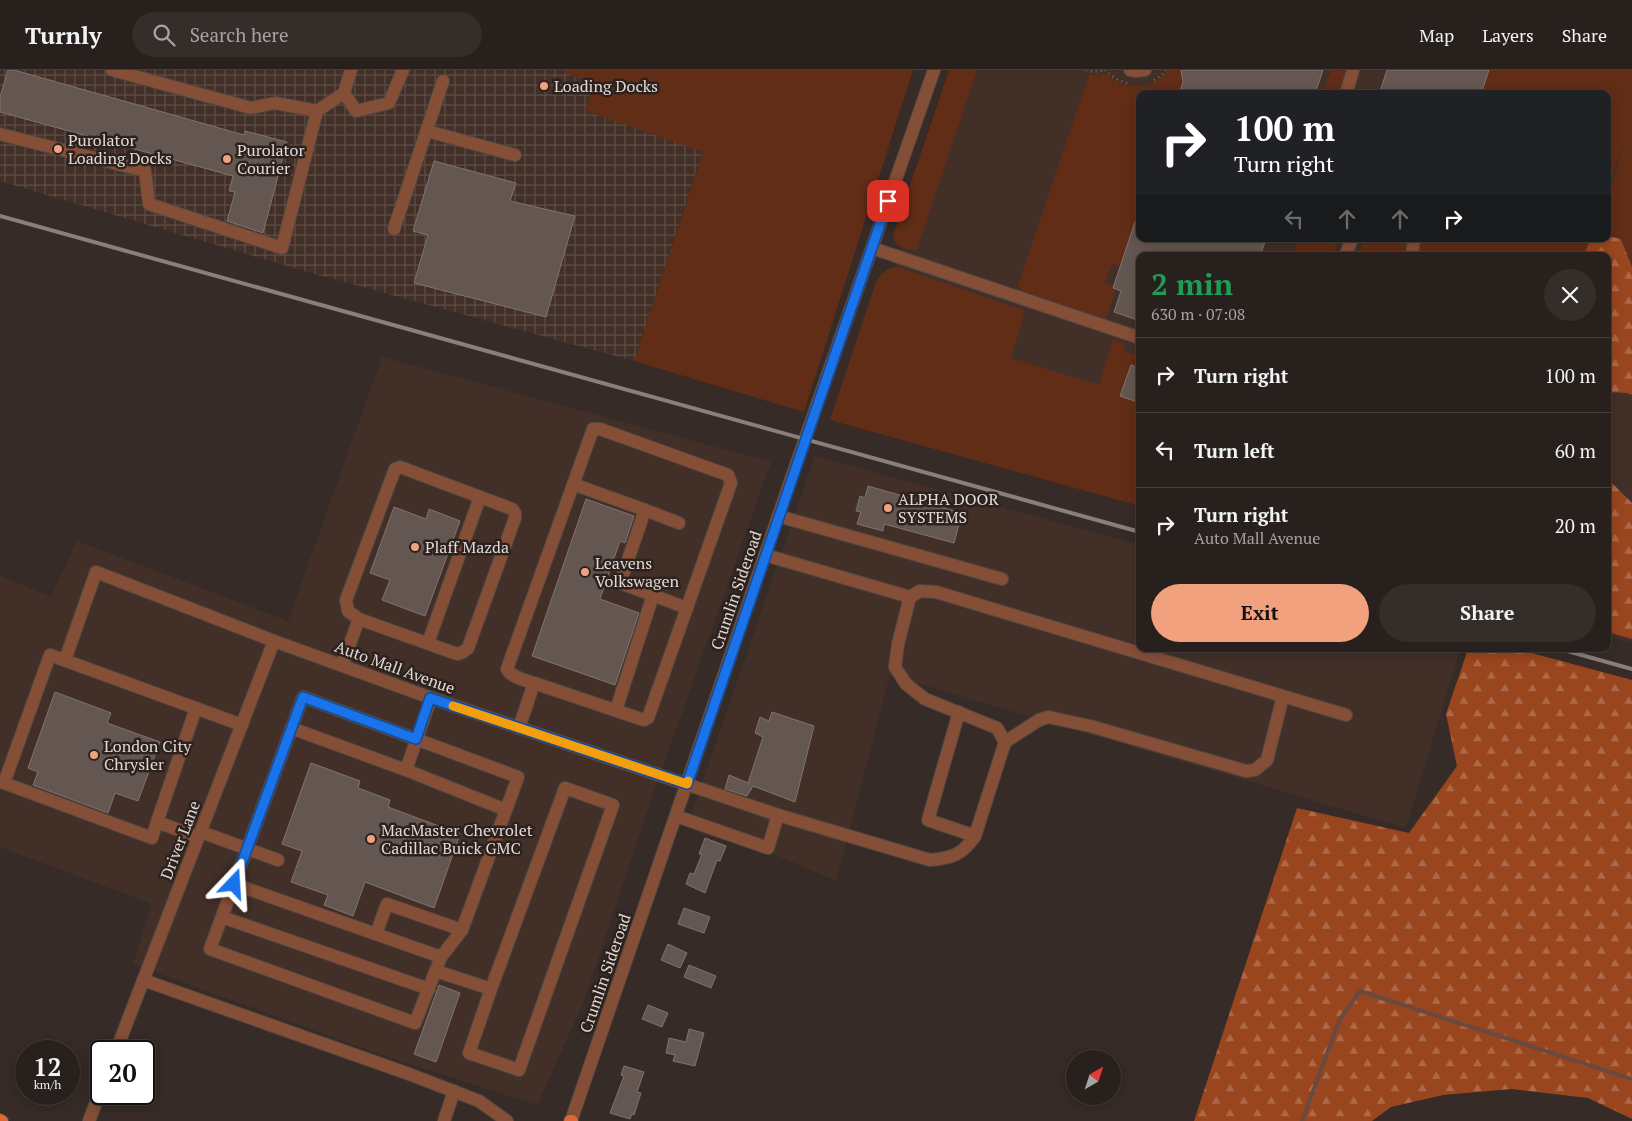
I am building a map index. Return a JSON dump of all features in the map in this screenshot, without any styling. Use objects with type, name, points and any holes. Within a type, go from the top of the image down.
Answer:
[{"type":"street","points":[[112,70],[251,108],[275,103],[318,111]]},
{"type":"street","points":[[0,134],[145,171],[149,204],[282,248],[318,111],[344,93],[351,70]]},
{"type":"street","points":[[344,93],[356,111],[389,103],[403,70]]},
{"type":"street","name":"Crumlin Sideroad","points":[[571,1121],[778,516],[934,70]]},
{"type":"street","points":[[1130,70],[1145,70]]},
{"type":"street","points":[[1347,90],[1353,70]]},
{"type":"street","points":[[394,229],[443,81]]},
{"type":"street","points":[[427,131],[515,155]]},
{"type":"street","points":[[872,248],[1136,337]]},
{"type":"street","points":[[596,428],[728,475],[731,483],[648,718],[644,720],[514,676],[507,669],[573,484],[593,430],[596,428]]},
{"type":"street","points":[[400,467],[512,509],[515,513],[515,518],[468,648],[463,652],[457,654],[359,619],[348,611],[346,600],[396,469],[400,467]]},
{"type":"street","points":[[573,484],[679,523]]},
{"type":"street","points":[[428,643],[480,497]]},
{"type":"street","points":[[645,510],[620,583],[687,608]]},
{"type":"street","points":[[778,516],[1002,579]]},
{"type":"street","points":[[765,555],[910,597]]},
{"type":"street","name":"Auto Mall Avenue","points":[[65,660],[96,572],[274,641],[430,698],[778,815],[930,860],[949,859],[967,848],[975,836]]},
{"type":"street","points":[[1005,742],[997,728],[926,699],[906,684],[894,667],[910,597],[920,591],[936,592],[1136,652]]},
{"type":"street","points":[[616,710],[654,595]]},
{"type":"street","points":[[342,665],[359,619]]},
{"type":"street","name":"Driver Lane","points":[[120,1040],[274,641]]},
{"type":"street","points":[[1136,652],[1346,715]]},
{"type":"street","points":[[196,708],[152,838],[4,783],[50,655],[65,660],[196,708],[242,725]]},
{"type":"street","points":[[518,728],[534,683]]},
{"type":"street","points":[[959,712],[928,820],[975,836],[1005,742],[1039,720],[1048,717],[1090,726],[1246,772],[1255,770],[1267,760],[1283,696]]},
{"type":"street","points":[[303,697],[518,777],[462,930],[441,957],[415,1023],[210,949],[291,728],[303,697]]},
{"type":"street","points":[[406,770],[430,698]]},
{"type":"street","points":[[291,728],[406,770],[506,810]]},
{"type":"street","points":[[565,788],[613,805],[519,1070],[469,1053],[491,989],[565,788]]},
{"type":"street","points":[[676,816],[768,848],[778,815]]},
{"type":"street","points":[[157,822],[278,860]]},
{"type":"street","points":[[234,884],[441,957]]},
{"type":"street","points":[[376,934],[387,904],[462,930]]},
{"type":"street","points":[[222,916],[428,989]]},
{"type":"street","points":[[436,971],[491,989]]},
{"type":"street","points":[[143,980],[454,1091],[479,1101],[505,1120]]},
{"type":"street","points":[[444,1121],[454,1091]]},
{"type":"street","points":[[89,1121],[95,1105]]},
{"type":"path","points":[[1086,70],[1093,72],[1105,70]]},
{"type":"shaded area","points":[[0,70],[565,70],[565,73],[593,83],[586,111],[703,151],[634,361],[304,271],[0,181]]},
{"type":"shaded area","points":[[565,70],[913,70],[804,412],[634,361],[703,152],[586,111],[593,83],[564,73]]},
{"type":"shaded area","points":[[949,70],[977,70],[916,251],[898,245],[893,236]]},
{"type":"shaded area","points":[[965,70],[1632,70],[1632,643],[1611,637],[1611,252],[1136,252],[1136,504],[861,360]]},
{"type":"shaded area","points":[[1169,70],[1182,70],[1183,82],[1180,90],[1136,90],[1136,220],[1120,266],[1112,264],[1105,282],[1116,289],[1106,319],[1023,291],[1018,286],[1089,75],[1107,74],[1122,84],[1138,87],[1154,82]]},
{"type":"shaded area","points":[[1331,70],[1348,71],[1342,90],[1324,90]]},
{"type":"shaded area","points":[[1489,70],[1632,70],[1632,267],[1622,239],[1611,237],[1611,188],[1625,139],[1611,179],[1611,90],[1482,90]]},
{"type":"shaded area","points":[[1298,242],[1337,242],[1333,252],[1294,252]]},
{"type":"shaded area","points":[[1364,242],[1408,242],[1406,252],[1360,252]]},
{"type":"shaded area","points":[[1420,242],[1589,242],[1585,252],[1418,252]]},
{"type":"shaded area","points":[[898,267],[1025,311],[1011,358],[1099,385],[1113,339],[1125,344],[1123,351],[1136,355],[1136,367],[1130,365],[1120,396],[1136,402],[1136,505],[830,420],[877,279],[887,269]]},
{"type":"shaded area","points":[[382,357],[771,462],[650,803],[582,1006],[537,1105],[373,1052],[133,964],[152,904],[0,847],[0,576],[51,597],[77,541],[288,621]]},
{"type":"shaded area","points":[[815,456],[1136,544],[1136,652],[1459,652],[1406,828],[890,675],[836,881],[690,818]]},
{"type":"green space","points":[[1611,237],[1621,239],[1632,267],[1632,395],[1611,392],[1611,252],[1585,252],[1589,242],[1611,242]]},
{"type":"green space","points":[[1611,482],[1632,503],[1632,639],[1611,633]]},
{"type":"green space","points":[[1467,652],[1528,652],[1632,680],[1632,1119],[1588,1098],[1512,1089],[1443,1095],[1391,1107],[1372,1121],[1194,1121],[1297,808],[1409,833],[1457,766],[1446,714]]},
{"type":"building","name":"Purolator Courier","points":[[8,70],[14,70],[244,135],[245,131],[287,142],[263,233],[227,221],[235,192],[229,191],[233,176],[0,112],[0,97]]},
{"type":"building","points":[[1181,70],[1323,70],[1316,90],[1180,90],[1183,82]]},
{"type":"building","points":[[1387,70],[1489,70],[1482,90],[1380,90]]},
{"type":"building","points":[[434,161],[516,183],[510,201],[575,216],[546,317],[414,283],[428,235],[413,231]]},
{"type":"building","points":[[1136,219],[1136,242],[1265,242],[1261,252],[1136,252],[1136,320],[1114,312],[1121,291],[1113,288]]},
{"type":"building","points":[[1131,365],[1136,367],[1136,402],[1120,396]]},
{"type":"building","points":[[868,486],[962,513],[954,543],[884,524],[883,531],[857,524],[861,512],[856,511],[860,496],[865,498]]},
{"type":"building","name":"Leavens Volkswagen","points":[[586,499],[634,516],[625,543],[620,541],[600,599],[639,613],[615,685],[532,656]]},
{"type":"building","name":"Plaff Mazda","points":[[394,507],[426,519],[429,509],[460,521],[425,616],[382,600],[390,580],[370,573]]},
{"type":"building","name":"London City Chrysler","points":[[55,692],[111,713],[107,723],[160,742],[138,801],[115,793],[108,813],[33,785],[38,772],[28,768]]},
{"type":"building","points":[[772,712],[814,726],[795,802],[753,786],[747,796],[725,789],[729,775],[748,783],[763,737],[755,733],[760,717],[769,721]]},
{"type":"building","name":"MacMaster Chevrolet Cadillac Buick GMC","points":[[311,763],[360,781],[358,788],[390,800],[388,807],[460,834],[434,908],[365,882],[353,916],[324,905],[328,895],[291,882],[302,851],[282,844]]},
{"type":"building","points":[[705,838],[726,846],[720,861],[717,860],[705,893],[686,884],[690,873],[694,874],[702,854],[699,854]]},
{"type":"building","points":[[684,908],[710,917],[704,933],[678,924]]},
{"type":"building","points":[[668,944],[687,953],[680,968],[661,960]]},
{"type":"building","points":[[689,965],[716,976],[711,988],[684,977]]},
{"type":"building","points":[[439,985],[460,993],[436,1062],[414,1054]]},
{"type":"building","points":[[648,1005],[668,1013],[662,1027],[642,1019]]},
{"type":"building","points":[[689,1029],[704,1033],[695,1066],[673,1061],[675,1055],[666,1053],[669,1038],[686,1042]]},
{"type":"building","points":[[624,1066],[644,1072],[637,1092],[641,1093],[634,1115],[632,1114],[630,1119],[610,1113],[624,1076],[621,1075]]},
{"type":"waterway","points":[[1302,1121],[1340,1019],[1360,991],[1632,1079]]},
{"type":"railway","points":[[0,216],[1136,531]]},
{"type":"railway","points":[[1571,652],[1632,669]]},
{"type":"slow traffic","points":[[453,706],[687,784],[688,781]]},
{"type":"place","name":"Loading Docks","points":[[544,86]]},
{"type":"place","name":"Purolator Loading Docks","points":[[58,149]]},
{"type":"place","name":"Purolator Courier","points":[[227,159]]},
{"type":"place","name":"ALPHA DOOR SYSTEMS","points":[[888,508]]},
{"type":"place","name":"Plaff Mazda","points":[[415,547]]},
{"type":"place","name":"Leavens Volkswagen","points":[[585,572]]},
{"type":"place","name":"London City Chrysler","points":[[94,755]]},
{"type":"place","name":"MacMaster Chevrolet Cadillac Buick GMC","points":[[371,839]]},
{"type":"route","points":[[234,884],[303,697],[416,739],[430,698],[687,784],[888,201]]}]
